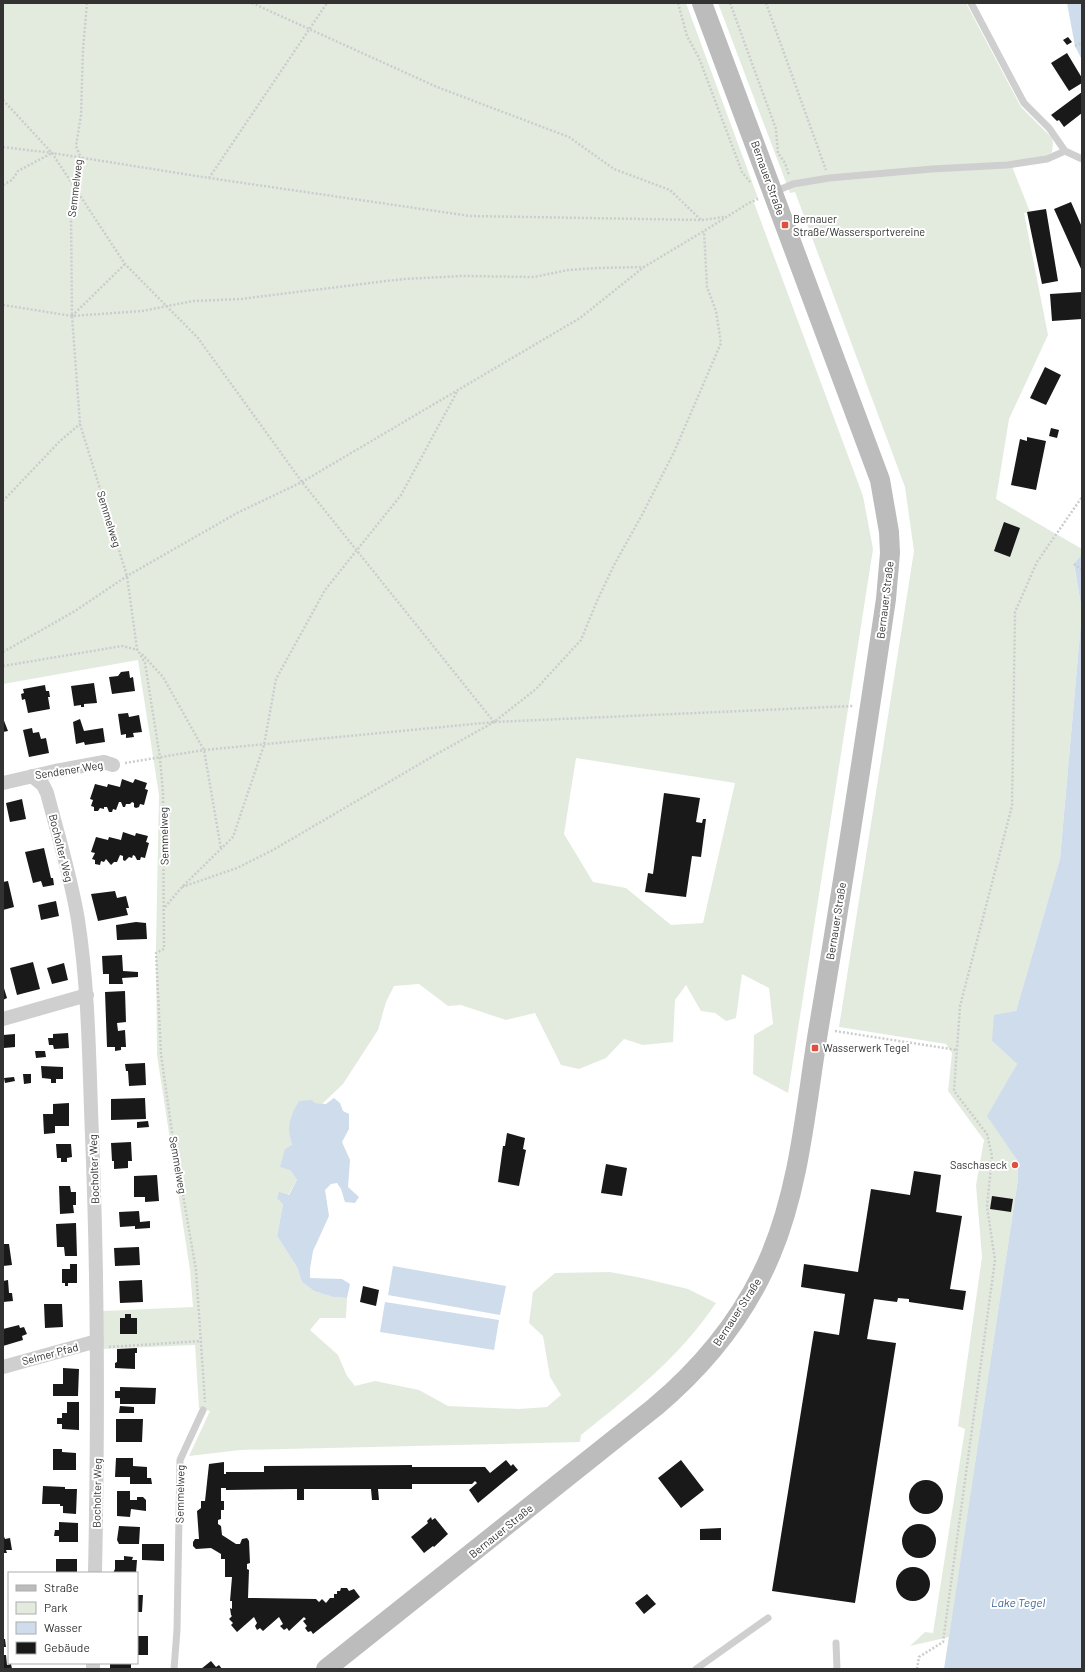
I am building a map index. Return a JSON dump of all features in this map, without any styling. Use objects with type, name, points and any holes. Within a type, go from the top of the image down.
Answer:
[{"type":"main road","name":"Bernauer Straße","points":[[326,1669],[655,1407],[691,1374],[723,1336],[744,1306],[770,1256],[787,1209],[807,1106],[868,721],[886,599],[890,553],[886,512],[880,480],[769,193],[702,3]]},
{"type":"street","name":"Sendener Weg","points":[[3,783],[104,762],[113,765]]},
{"type":"street","name":"Bocholter Weg","points":[[32,776],[43,785],[47,793],[64,858],[77,918],[87,995],[101,1344],[95,1572]]},
{"type":"street","points":[[3,1019],[87,995]]},
{"type":"street","name":"Selmer Pfad","points":[[3,1367],[101,1344]]},
{"type":"lane","points":[[971,3],[1024,103],[1050,128],[1065,151],[1082,159]]},
{"type":"lane","points":[[769,193],[829,178],[932,169],[1007,165],[1047,159],[1065,151]]},
{"type":"lane","name":"Semmelweg","points":[[174,1669],[178,1630],[180,1460],[203,1410]]},
{"type":"lane","points":[[696,1669],[768,1618]]},
{"type":"lane","points":[[836,1643],[837,1669]]},
{"type":"path","name":"Semmelweg","points":[[87,3],[83,49],[81,115],[76,146],[81,158],[71,215],[72,316],[80,424],[127,576],[137,649],[145,663],[160,758],[163,793],[165,907],[164,949],[156,953],[161,1054],[172,1132],[196,1270],[205,1404],[203,1410]]},
{"type":"path","points":[[252,3],[437,87],[569,137],[614,169],[670,190],[702,220]]},
{"type":"path","points":[[209,178],[327,3]]},
{"type":"path","points":[[678,3],[687,36],[699,58],[742,172],[751,182]]},
{"type":"path","points":[[3,652],[75,611],[127,576],[237,513],[302,482],[580,318],[644,267],[726,216],[769,193],[789,175],[785,163],[778,154],[776,129],[730,3]]},
{"type":"path","points":[[766,3],[829,178]]},
{"type":"path","points":[[1075,46],[1082,43]]},
{"type":"path","points":[[3,100],[52,153],[125,264],[198,338],[302,482],[358,550],[494,722]]},
{"type":"path","points":[[3,147],[52,153],[209,178],[470,216],[702,220],[726,216]]},
{"type":"path","points":[[3,185],[12,180],[18,171],[52,153]]},
{"type":"path","points":[[182,887],[237,868],[273,850],[494,722],[536,689],[582,640],[597,601],[614,565],[642,515],[674,450],[721,343],[716,311],[707,287],[704,231]]},
{"type":"path","points":[[72,316],[125,264]]},
{"type":"path","points":[[3,305],[72,316],[142,311],[193,301],[240,299],[402,279],[462,276],[534,277],[568,270],[644,267]]},
{"type":"path","points":[[165,907],[182,887],[233,837],[264,745],[276,679],[325,590],[401,495],[458,389]]},
{"type":"path","points":[[3,501],[60,441],[80,424]]},
{"type":"path","points":[[917,1669],[919,1657],[943,1642],[995,1260],[987,1207],[992,1156],[987,1134],[954,1091],[960,1006],[1012,806],[1015,612],[1037,562],[1082,497]]},
{"type":"path","points":[[1074,564],[1082,570]]},
{"type":"path","points":[[3,666],[122,646],[137,649],[163,678],[204,750],[221,849]]},
{"type":"path","name":"Sendener Weg","points":[[113,765],[204,750],[494,722],[854,706]]},
{"type":"path","points":[[835,1031],[957,1050]]},
{"type":"path","points":[[101,1344],[201,1341]]},
{"type":"green space","points":[[3,3],[686,3],[758,198],[753,200],[863,496],[873,549],[788,1093],[753,1074],[754,1035],[773,1024],[769,988],[742,974],[736,1018],[726,1021],[715,1013],[701,1011],[686,985],[675,1000],[673,1042],[643,1045],[624,1039],[606,1058],[579,1069],[561,1065],[535,1013],[506,1020],[461,1005],[448,1006],[419,984],[394,986],[386,1002],[378,1030],[343,1084],[322,1104],[315,1103],[290,1138],[292,1145],[290,1170],[297,1180],[283,1204],[277,1236],[297,1267],[302,1282],[314,1291],[333,1297],[347,1298],[346,1318],[320,1318],[310,1330],[338,1355],[347,1376],[355,1386],[375,1381],[419,1390],[448,1406],[518,1409],[547,1407],[561,1395],[550,1377],[543,1336],[529,1323],[533,1292],[555,1273],[610,1272],[688,1289],[716,1303],[670,1359],[636,1390],[581,1435],[580,1442],[240,1450],[189,1456],[210,1411],[199,1408],[195,1345],[103,1349],[103,1311],[193,1307],[190,1270],[157,1055],[156,947],[159,795],[138,660],[3,684]],"holes":[[[576,758],[735,783],[703,923],[671,925],[626,888],[593,882],[564,834]]]},
{"type":"green space","points":[[718,3],[966,3],[1021,107],[1052,138],[1053,143],[1052,152],[1047,156],[1013,162],[1013,169],[1030,212],[1024,213],[1048,335],[1009,419],[996,499],[1082,549],[1082,554],[1074,565],[1082,611],[1060,859],[1016,1011],[992,1041],[1017,1064],[988,1116],[1017,1160],[1018,1179],[949,1637],[910,1646],[925,1632],[933,1633],[965,1429],[958,1426],[982,1257],[976,1185],[984,1140],[948,1091],[952,1053],[946,1044],[839,1027],[914,551],[905,487],[795,192],[790,193]]},
{"type":"water","points":[[1067,3],[1082,3],[1082,60],[1075,46]]},
{"type":"water","points":[[1082,554],[1082,611],[1074,564]]},
{"type":"water","name":"Lake Tegel","points":[[1082,611],[1082,1669],[944,1669],[1018,1179],[1017,1160],[987,1116],[1017,1064],[992,1041],[994,1015],[1016,1011],[1060,859]]},
{"type":"water","points":[[334,1098],[340,1103],[343,1111],[349,1114],[349,1129],[342,1142],[350,1160],[348,1187],[359,1197],[355,1203],[345,1202],[341,1189],[337,1183],[331,1184],[325,1190],[329,1216],[313,1251],[310,1278],[342,1279],[350,1284],[347,1298],[333,1297],[314,1291],[302,1282],[297,1267],[277,1236],[283,1204],[277,1198],[279,1192],[289,1195],[297,1180],[290,1170],[280,1167],[285,1149],[292,1145],[289,1127],[293,1112],[299,1101],[312,1100],[315,1103],[326,1104]]},
{"type":"water","points":[[393,1266],[506,1286],[500,1315],[388,1295]]},
{"type":"water","points":[[385,1302],[499,1320],[494,1350],[380,1332]]},
{"type":"building","points":[[1068,37],[1072,42],[1067,45],[1063,40]]},
{"type":"building","points":[[1067,53],[1082,78],[1082,83],[1069,91],[1051,63]]},
{"type":"building","points":[[1082,92],[1082,113],[1064,127],[1059,120],[1057,121],[1051,115]]},
{"type":"building","points":[[1071,202],[1082,227],[1082,271],[1054,209]]},
{"type":"building","points":[[1046,209],[1058,281],[1042,284],[1027,212]]},
{"type":"building","points":[[1082,292],[1082,319],[1052,321],[1050,294]]},
{"type":"building","points":[[1045,367],[1061,375],[1046,405],[1030,398]]},
{"type":"building","points":[[1051,428],[1059,430],[1057,438],[1049,436]]},
{"type":"building","points":[[1027,437],[1046,441],[1036,490],[1011,485],[1020,439],[1027,441]]},
{"type":"building","points":[[1004,522],[1020,528],[1010,557],[994,551]]},
{"type":"building","points":[[129,671],[130,678],[133,677],[135,691],[112,694],[109,677],[118,676],[121,672]]},
{"type":"building","points":[[94,683],[97,703],[84,704],[84,707],[81,707],[81,705],[74,706],[71,686]]},
{"type":"building","points":[[45,685],[46,691],[49,691],[50,697],[48,697],[50,709],[28,713],[25,699],[22,700],[21,694],[24,693],[23,689]]},
{"type":"building","points":[[128,713],[129,717],[139,715],[142,732],[133,733],[134,737],[126,738],[126,734],[121,735],[118,714]]},
{"type":"building","points":[[3,718],[8,731],[3,732]]},
{"type":"building","points":[[80,719],[84,731],[103,728],[105,742],[85,745],[84,742],[76,744],[73,722]]},
{"type":"building","points":[[32,728],[33,733],[39,732],[41,739],[46,738],[49,753],[29,757],[23,730]]},
{"type":"building","points":[[122,779],[133,783],[135,779],[147,783],[145,789],[148,790],[144,805],[140,804],[139,807],[136,808],[132,802],[123,807],[121,802],[119,802],[116,810],[113,809],[112,812],[109,812],[107,807],[94,811],[94,807],[91,806],[93,800],[90,799],[95,784],[107,787],[108,784],[120,787]]},
{"type":"building","points":[[664,793],[700,798],[696,822],[702,823],[703,819],[706,819],[701,857],[692,856],[686,897],[645,892],[648,873],[653,874]]},
{"type":"building","points":[[22,799],[26,819],[10,822],[6,803]]},
{"type":"building","points":[[123,832],[135,836],[136,833],[148,836],[146,842],[149,843],[145,858],[141,857],[140,860],[137,860],[133,855],[132,858],[129,857],[125,861],[123,860],[123,856],[120,855],[117,862],[114,862],[111,865],[106,859],[104,862],[101,861],[100,865],[95,864],[95,860],[92,859],[95,853],[91,852],[96,837],[108,840],[109,837],[121,840]]},
{"type":"building","points":[[44,848],[54,885],[43,887],[41,881],[33,883],[25,852]]},
{"type":"building","points":[[8,881],[14,907],[3,910],[3,882]]},
{"type":"building","points":[[115,891],[117,898],[126,896],[129,908],[126,908],[128,915],[98,921],[91,894]]},
{"type":"building","points":[[56,901],[59,916],[41,920],[38,905]]},
{"type":"building","points":[[136,922],[146,923],[147,939],[117,940],[116,925]]},
{"type":"building","points":[[122,955],[123,971],[138,972],[138,977],[122,978],[123,984],[109,984],[109,974],[103,974],[102,956]]},
{"type":"building","points":[[33,962],[40,989],[17,995],[10,968]]},
{"type":"building","points":[[64,963],[68,980],[52,984],[47,968]]},
{"type":"building","points":[[3,985],[7,998],[3,1000]]},
{"type":"building","points":[[125,991],[126,1022],[117,1023],[118,1031],[125,1030],[126,1047],[121,1047],[121,1050],[115,1051],[115,1047],[107,1047],[105,992]]},
{"type":"building","points":[[68,1033],[69,1048],[54,1049],[53,1045],[49,1045],[48,1038],[53,1038],[53,1034]]},
{"type":"building","points":[[15,1034],[15,1047],[4,1048],[3,1035]]},
{"type":"building","points":[[35,1051],[45,1051],[46,1057],[36,1058]]},
{"type":"building","points":[[145,1063],[146,1085],[129,1086],[128,1071],[126,1071],[125,1064]]},
{"type":"building","points":[[41,1066],[63,1067],[63,1079],[56,1079],[56,1083],[51,1083],[51,1079],[42,1078]]},
{"type":"building","points":[[23,1074],[31,1074],[31,1083],[24,1084]]},
{"type":"building","points":[[14,1077],[15,1081],[5,1083],[4,1078]]},
{"type":"building","points":[[145,1098],[146,1119],[111,1120],[111,1099]]},
{"type":"building","points":[[69,1103],[69,1126],[55,1126],[55,1133],[44,1134],[43,1114],[53,1114],[53,1104]]},
{"type":"building","points":[[148,1121],[149,1127],[137,1128],[137,1122]]},
{"type":"building","points":[[507,1133],[525,1138],[523,1149],[526,1150],[519,1186],[498,1182],[503,1146],[505,1146]]},
{"type":"building","points":[[131,1142],[132,1161],[128,1161],[128,1168],[114,1169],[111,1143]]},
{"type":"building","points":[[56,1144],[71,1144],[72,1157],[67,1158],[67,1162],[61,1162],[61,1158],[57,1158]]},
{"type":"building","points":[[606,1164],[627,1168],[622,1196],[601,1193]]},
{"type":"building","points":[[914,1171],[941,1175],[936,1212],[962,1216],[950,1289],[966,1291],[963,1310],[909,1302],[909,1299],[898,1298],[897,1302],[874,1299],[867,1339],[896,1343],[855,1603],[772,1591],[814,1331],[839,1335],[845,1294],[801,1287],[804,1264],[858,1272],[871,1189],[910,1195]]},
{"type":"building","points":[[157,1175],[159,1201],[145,1202],[145,1197],[134,1197],[134,1176]]},
{"type":"building","points":[[59,1186],[70,1186],[71,1192],[76,1192],[76,1205],[73,1205],[74,1213],[60,1214]]},
{"type":"building","points":[[992,1196],[1013,1199],[1011,1212],[990,1209]]},
{"type":"building","points":[[139,1211],[140,1222],[150,1221],[150,1228],[135,1229],[135,1226],[120,1227],[119,1212]]},
{"type":"building","points":[[76,1223],[77,1256],[65,1256],[64,1247],[57,1247],[56,1224]]},
{"type":"building","points":[[3,1244],[9,1244],[12,1265],[3,1266]]},
{"type":"building","points":[[139,1247],[140,1265],[115,1266],[114,1248]]},
{"type":"building","points":[[70,1264],[77,1264],[77,1283],[68,1283],[68,1286],[65,1286],[65,1283],[62,1283],[62,1269],[70,1269]]},
{"type":"building","points":[[8,1280],[9,1293],[12,1293],[13,1301],[3,1302],[3,1281]]},
{"type":"building","points":[[142,1280],[143,1302],[120,1303],[119,1281]]},
{"type":"building","points":[[363,1286],[379,1290],[376,1306],[360,1302]]},
{"type":"building","points":[[44,1304],[62,1304],[63,1327],[45,1328]]},
{"type":"building","points":[[125,1314],[131,1314],[131,1318],[137,1318],[137,1334],[120,1334],[120,1318],[125,1318]]},
{"type":"building","points":[[19,1325],[20,1328],[24,1327],[27,1334],[22,1336],[23,1340],[3,1346],[3,1329]]},
{"type":"building","points":[[137,1348],[137,1353],[135,1353],[135,1369],[115,1368],[115,1363],[117,1362],[117,1349]]},
{"type":"building","points":[[63,1368],[79,1369],[78,1396],[53,1396],[53,1384],[63,1384]]},
{"type":"building","points":[[120,1387],[156,1388],[155,1404],[120,1404],[120,1398],[115,1398],[115,1391],[120,1391]]},
{"type":"building","points":[[67,1402],[79,1402],[79,1430],[62,1429],[62,1424],[57,1424],[57,1418],[62,1418],[62,1413],[67,1413]]},
{"type":"building","points":[[120,1406],[134,1407],[134,1413],[119,1413]]},
{"type":"building","points":[[116,1419],[143,1419],[142,1442],[116,1442]]},
{"type":"building","points":[[53,1449],[62,1449],[62,1452],[76,1453],[76,1470],[53,1470]]},
{"type":"building","points":[[116,1458],[133,1458],[133,1466],[147,1467],[147,1478],[151,1478],[152,1484],[130,1484],[130,1477],[115,1477]]},
{"type":"building","points":[[506,1460],[511,1466],[513,1464],[518,1470],[478,1503],[469,1490],[477,1483],[475,1481],[472,1484],[412,1484],[412,1489],[378,1489],[379,1500],[372,1500],[371,1489],[304,1489],[304,1500],[297,1500],[297,1489],[226,1490],[226,1488],[221,1488],[221,1501],[224,1501],[224,1510],[221,1510],[221,1519],[218,1520],[218,1524],[221,1526],[222,1535],[236,1544],[240,1544],[242,1539],[247,1538],[249,1541],[250,1563],[247,1564],[247,1569],[249,1570],[248,1598],[316,1599],[319,1602],[322,1599],[326,1603],[330,1598],[334,1598],[334,1594],[337,1594],[337,1591],[340,1591],[341,1588],[347,1588],[349,1591],[354,1589],[360,1597],[313,1634],[311,1631],[308,1632],[305,1628],[307,1626],[303,1621],[306,1619],[304,1617],[289,1631],[287,1628],[284,1630],[280,1626],[283,1624],[279,1617],[263,1631],[260,1628],[257,1630],[255,1626],[257,1623],[254,1617],[237,1632],[231,1625],[233,1623],[229,1619],[232,1616],[230,1608],[232,1609],[232,1601],[230,1601],[232,1577],[225,1577],[225,1559],[221,1559],[221,1554],[211,1548],[196,1549],[193,1546],[195,1539],[199,1539],[197,1511],[201,1508],[201,1501],[205,1501],[209,1464],[224,1462],[224,1474],[226,1474],[226,1472],[264,1472],[264,1466],[412,1465],[412,1467],[485,1467],[490,1473]]},
{"type":"building","points":[[681,1460],[704,1490],[681,1508],[658,1478]]},
{"type":"building","points":[[923,1480],[929,1480],[938,1485],[942,1491],[942,1503],[938,1509],[929,1514],[923,1514],[914,1509],[909,1500],[909,1494],[914,1485]]},
{"type":"building","points":[[43,1486],[77,1489],[76,1514],[63,1513],[63,1506],[60,1506],[60,1504],[42,1504]]},
{"type":"building","points":[[117,1491],[130,1491],[130,1500],[137,1500],[137,1497],[143,1497],[146,1500],[146,1511],[131,1509],[130,1517],[117,1516]]},
{"type":"building","points":[[431,1517],[432,1520],[435,1518],[448,1534],[434,1547],[433,1546],[424,1553],[411,1537],[428,1523],[427,1521]]},
{"type":"building","points":[[59,1522],[78,1523],[78,1542],[59,1542],[59,1536],[54,1536],[55,1530],[59,1530]]},
{"type":"building","points":[[916,1524],[922,1524],[931,1529],[935,1535],[935,1547],[931,1553],[922,1558],[916,1558],[907,1553],[902,1544],[902,1538],[907,1529]]},
{"type":"building","points":[[119,1526],[140,1527],[139,1544],[119,1544],[117,1540]]},
{"type":"building","points":[[721,1528],[721,1540],[700,1540],[700,1529]]},
{"type":"building","points":[[3,1534],[5,1539],[10,1538],[12,1550],[6,1550],[7,1553],[3,1553]]},
{"type":"building","points":[[142,1544],[164,1544],[164,1561],[142,1560]]},
{"type":"building","points":[[124,1556],[133,1557],[132,1560],[137,1560],[136,1572],[114,1572],[115,1560],[124,1560]]},
{"type":"building","points":[[56,1559],[77,1559],[77,1572],[56,1572]]},
{"type":"building","points":[[910,1567],[916,1567],[925,1572],[929,1578],[929,1590],[925,1596],[916,1601],[910,1601],[901,1596],[896,1587],[896,1581],[901,1572]]},
{"type":"building","points":[[647,1594],[656,1604],[644,1614],[635,1603]]},
{"type":"building","points":[[138,1595],[143,1595],[142,1612],[138,1612]]},
{"type":"building","points":[[138,1636],[148,1636],[148,1655],[138,1655]]},
{"type":"building","points":[[3,1639],[5,1639],[6,1647],[3,1647]]},
{"type":"building","points":[[3,1655],[6,1655],[7,1665],[11,1664],[12,1669],[3,1669]]},
{"type":"building","points":[[211,1661],[216,1667],[219,1665],[222,1669],[201,1669]]},
{"type":"building","points":[[110,1664],[131,1664],[131,1669],[110,1669]]},
{"type":"place","name":"Bernauer Straße/Wassersportvereine","points":[[785,225]]},
{"type":"place","name":"Wasserwerk Tegel","points":[[815,1048]]},
{"type":"place","name":"Saschaseck","points":[[1015,1165]]}]
